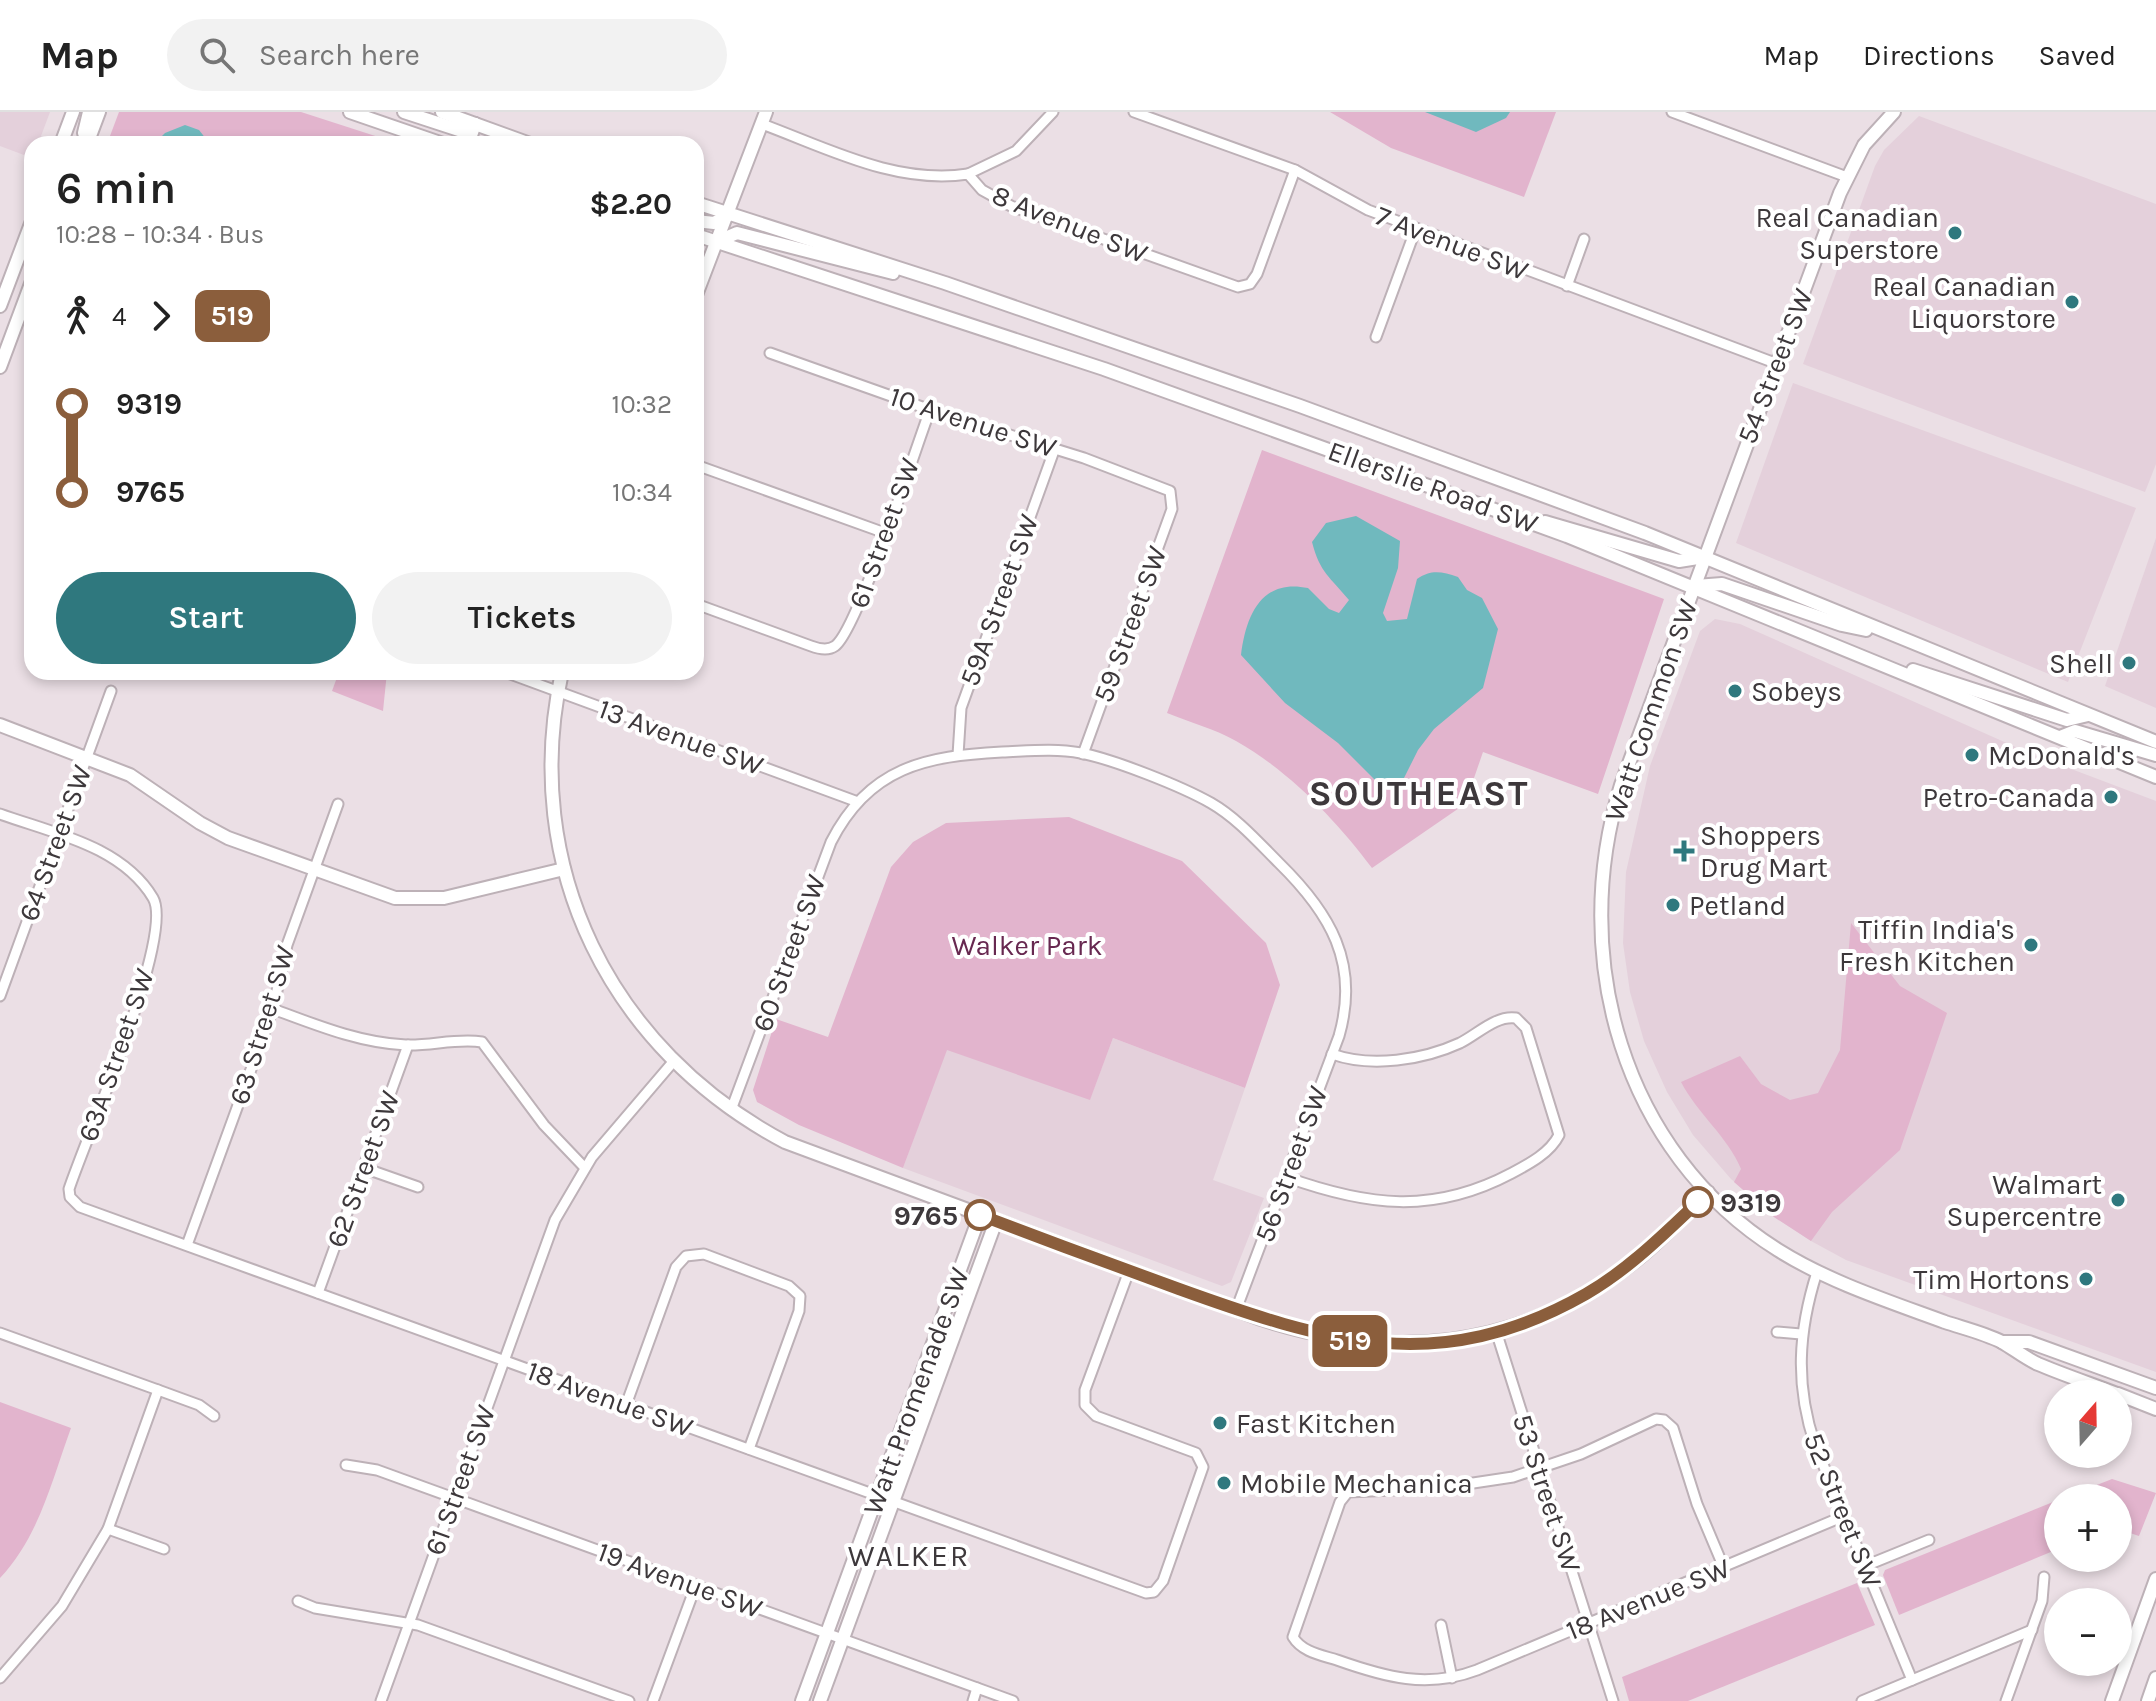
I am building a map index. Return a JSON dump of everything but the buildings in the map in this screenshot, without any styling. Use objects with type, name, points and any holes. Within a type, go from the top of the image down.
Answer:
[{"type":"street","points":[[64,136],[73,112]]},
{"type":"street","points":[[85,136],[89,112]]},
{"type":"street","points":[[88,136],[99,112]]},
{"type":"street","points":[[350,112],[420,136]]},
{"type":"street","points":[[404,112],[462,131],[475,124]]},
{"type":"street","points":[[442,112],[508,136]]},
{"type":"street","points":[[968,174],[1016,151],[1053,112]]},
{"type":"street","name":"7 Avenue SW","points":[[1134,112],[1295,170],[1368,210],[1775,363]]},
{"type":"street","points":[[1672,112],[1847,177]]},
{"type":"street","name":"54 Street SW","points":[[1693,586],[1847,177],[1864,145],[1894,112]]},
{"type":"street","points":[[704,274],[764,118]]},
{"type":"street","name":"8 Avenue SW","points":[[764,118],[899,173],[936,177],[968,174],[982,190],[1011,206],[1234,286],[1246,286],[1257,274],[1295,170]]},
{"type":"street","points":[[471,136],[475,124]]},
{"type":"street","name":"Ellerslie Road SW","points":[[704,206],[945,283],[1300,406],[1704,557],[2156,742]]},
{"type":"street","points":[[704,221],[720,222],[729,214]]},
{"type":"street","points":[[1376,337],[1416,228]]},
{"type":"street","points":[[716,242],[737,233],[863,268],[945,283]]},
{"type":"street","name":"Ellerslie Road SW","points":[[704,238],[1104,369],[1510,515],[1693,586],[2156,777]]},
{"type":"street","points":[[1567,286],[1584,239]]},
{"type":"street","points":[[0,306],[24,242]]},
{"type":"street","points":[[0,367],[24,302]]},
{"type":"street","name":"10 Avenue SW","points":[[770,353],[930,410],[1055,448],[1164,486],[1173,495]]},
{"type":"street","name":"61 Street SW","points":[[704,607],[811,646],[829,649],[838,644],[851,623],[930,410]]},
{"type":"street","name":"59A Street SW","points":[[958,755],[961,708],[1055,448]]},
{"type":"street","points":[[704,468],[885,533]]},
{"type":"street","name":"59 Street SW","points":[[1083,754],[1172,509],[1173,495]]},
{"type":"street","points":[[1510,515],[1562,525],[1679,561],[1704,557]]},
{"type":"street","points":[[1693,586],[1722,584],[1842,625],[1891,634]]},
{"type":"street","name":"Watt Common SW","points":[[1693,586],[1618,798],[1602,882],[1600,933],[1609,1008],[1633,1079],[1677,1154],[1708,1192],[1768,1243],[1817,1272],[2002,1342],[2038,1364],[2081,1380]]},
{"type":"street","points":[[1878,662],[1949,679],[2067,720],[2088,715]]},
{"type":"street","name":"13 Avenue SW","points":[[526,680],[858,802]]},
{"type":"street","points":[[560,680],[552,777],[564,869],[578,914],[614,989],[673,1062],[731,1110],[804,1150],[1236,1310],[1316,1335],[1375,1344],[1434,1343],[1496,1331],[1545,1315],[1600,1285],[1644,1253],[1708,1192]]},
{"type":"street","name":"64 Street SW","points":[[0,996],[111,691]]},
{"type":"street","points":[[0,725],[141,780],[213,831],[395,898],[427,900],[564,869]]},
{"type":"street","points":[[2060,737],[2075,731],[2156,755]]},
{"type":"street","name":"60 Street SW","points":[[731,1110],[831,842],[858,802],[881,781],[907,766],[958,755],[1042,750],[1083,754]]},
{"type":"street","name":"56 Street SW","points":[[1083,754],[1213,804],[1241,826],[1301,885],[1325,916],[1339,949],[1346,988],[1343,1016],[1332,1054],[1236,1310]]},
{"type":"street","name":"63 Street SW","points":[[187,1245],[273,1009],[287,945],[338,804]]},
{"type":"street","points":[[0,814],[59,835]]},
{"type":"street","name":"63A Street SW","points":[[59,835],[90,846],[125,866],[147,889],[158,911],[143,983],[70,1185],[70,1197]]},
{"type":"street","points":[[273,1009],[353,1037],[408,1045],[485,1043],[544,1125],[585,1168]]},
{"type":"street","points":[[1286,1177],[1364,1200],[1433,1200],[1505,1176],[1550,1148],[1559,1135],[1526,1028],[1516,1018],[1504,1018],[1453,1046],[1416,1056],[1354,1060],[1332,1054]]},
{"type":"street","name":"62 Street SW","points":[[318,1293],[408,1045]]},
{"type":"street","name":"61 Street SW","points":[[381,1701],[555,1220],[585,1168],[673,1062]]},
{"type":"street","points":[[364,1168],[418,1187]]},
{"type":"street","name":"18 Avenue SW","points":[[70,1197],[80,1207],[1141,1593],[1154,1592],[1163,1581],[1201,1477],[1201,1459],[1192,1451],[1096,1416],[1085,1405],[1085,1390],[1129,1271]]},
{"type":"street","name":"Watt Promenade SW","points":[[802,1701],[980,1215]]},
{"type":"street","name":"Watt Promenade SW","points":[[820,1701],[996,1221]]},
{"type":"street","points":[[626,1405],[676,1267],[691,1253],[704,1254],[789,1286],[800,1296],[799,1311],[749,1449]]},
{"type":"street","name":"52 Street SW","points":[[1817,1272],[1801,1334],[1804,1408],[1844,1516],[1912,1680]]},
{"type":"street","name":"53 Street SW","points":[[1496,1331],[1613,1701]]},
{"type":"street","points":[[1777,1332],[1801,1334]]},
{"type":"street","points":[[0,1333],[199,1405],[214,1416]]},
{"type":"street","name":"Watt Common SW","points":[[2002,1342],[2029,1342],[2156,1388]]},
{"type":"street","points":[[0,1678],[62,1606],[108,1529],[158,1390]]},
{"type":"street","name":"Watt Common SW","points":[[2132,1400],[2156,1409]]},
{"type":"street","points":[[1539,1470],[1622,1436],[1652,1420],[1664,1420],[1673,1428],[1697,1504],[1724,1568]]},
{"type":"street","name":"19 Avenue SW","points":[[346,1465],[377,1470],[1013,1701]]},
{"type":"street","name":"18 Avenue SW","points":[[1539,1470],[1466,1486],[1348,1492],[1340,1502],[1299,1613],[1293,1632],[1295,1641],[1305,1649],[1391,1678],[1417,1681],[1452,1678],[1844,1516]]},
{"type":"street","points":[[108,1529],[164,1549]]},
{"type":"street","points":[[1865,1566],[1929,1540]]},
{"type":"street","points":[[2006,1701],[2042,1601],[2044,1577]]},
{"type":"street","points":[[2112,1701],[2156,1579]]},
{"type":"street","points":[[653,1701],[696,1585]]},
{"type":"street","points":[[298,1601],[315,1608],[409,1622],[629,1701]]},
{"type":"street","points":[[1441,1625],[1452,1678]]},
{"type":"street","points":[[1862,1701],[2032,1630]]},
{"type":"street","points":[[2148,1701],[2156,1678]]},
{"type":"street","points":[[973,1701],[977,1688]]},
{"type":"shaded area","points":[[0,112],[50,112],[41,136],[24,136],[24,155],[0,146]]},
{"type":"shaded area","points":[[1919,116],[2156,204],[2156,464],[2145,492],[1803,364],[1875,166],[1884,150]]},
{"type":"shaded area","points":[[1793,383],[2136,508],[2068,682],[1736,543]]},
{"type":"shaded area","points":[[2156,538],[2156,708],[2105,686]]},
{"type":"shaded area","points":[[1715,619],[1740,624],[2029,753],[2156,801],[2156,1372],[1846,1260],[1811,1241],[1774,1217],[1731,1179],[1693,1135],[1667,1092],[1644,1041],[1630,992],[1623,943],[1626,872],[1650,766],[1700,631]]},
{"type":"shaded area","points":[[1113,1038],[1245,1088],[1213,1180],[1264,1198],[1231,1282],[1222,1286],[903,1168],[946,1049],[1090,1099]]},
{"type":"green space","points":[[119,112],[301,112],[375,136],[110,136]]},
{"type":"green space","points":[[1330,112],[1556,112],[1524,197],[1391,148]]},
{"type":"green space","points":[[1262,450],[1664,599],[1598,794],[1483,752],[1465,804],[1372,868],[1327,815],[1274,766],[1228,737],[1167,713]]},
{"type":"green space","points":[[336,680],[386,680],[383,711],[332,691]]},
{"type":"green space","name":"Walker Park","points":[[1069,817],[1182,861],[1266,943],[1280,985],[1245,1088],[1113,1038],[1090,1100],[947,1050],[903,1168],[799,1125],[757,1102],[753,1090],[776,1019],[828,1037],[891,867],[913,842],[946,823]]},
{"type":"green space","points":[[1851,923],[1900,986],[1947,1013],[1900,1150],[1832,1212],[1811,1241],[1774,1217],[1734,1182],[1741,1169],[1735,1157],[1681,1082],[1740,1056],[1761,1084],[1790,1100],[1818,1093],[1840,1050]]},
{"type":"green space","points":[[0,1402],[71,1428],[35,1526],[0,1578]]},
{"type":"green space","points":[[2112,1479],[2128,1484],[2099,1484]]},
{"type":"green space","points":[[2132,1485],[2156,1493],[2139,1536],[2132,1534]]},
{"type":"green space","points":[[2044,1506],[2044,1555],[1899,1615],[1883,1575],[1885,1570]]},
{"type":"green space","points":[[1857,1583],[1875,1625],[1688,1701],[1629,1701],[1622,1677]]},
{"type":"water","points":[[1425,112],[1510,112],[1506,118],[1476,132]]},
{"type":"water","points":[[185,125],[199,130],[204,136],[162,136]]},
{"type":"water","points":[[1356,516],[1400,541],[1398,568],[1383,613],[1387,621],[1407,619],[1417,579],[1437,572],[1458,577],[1467,590],[1482,598],[1498,629],[1483,688],[1434,729],[1418,750],[1404,778],[1391,786],[1376,781],[1338,743],[1285,703],[1241,655],[1252,614],[1267,595],[1278,589],[1292,586],[1308,588],[1329,609],[1339,613],[1349,600],[1322,568],[1312,542],[1326,523]]},
{"type":"bus line","name":"519","points":[[980,1215],[1287,1328],[1343,1340],[1403,1344],[1434,1343],[1486,1334],[1545,1315],[1588,1293],[1627,1267],[1698,1202]]},
{"type":"place","name":"Real Canadian Superstore","points":[[1955,233]]},
{"type":"place","name":"Real Canadian Liquorstore","points":[[2072,302]]},
{"type":"place","name":"Shell","points":[[2129,663]]},
{"type":"place","name":"Sobeys","points":[[1735,691]]},
{"type":"place","name":"McDonald's","points":[[1972,755]]},
{"type":"place","name":"Petro-Canada","points":[[2111,797]]},
{"type":"place","name":"Shoppers Drug Mart","points":[[1684,851]]},
{"type":"place","name":"Petland","points":[[1673,905]]},
{"type":"place","name":"Tiffin India's Fresh Kitchen","points":[[2031,945]]},
{"type":"place","name":"Walmart Supercentre","points":[[2118,1200]]},
{"type":"place","name":"9319","points":[[1698,1202]]},
{"type":"place","name":"9765","points":[[980,1215]]},
{"type":"place","name":"Tim Hortons","points":[[2086,1279]]},
{"type":"place","name":"Fast Kitchen","points":[[1220,1423]]},
{"type":"place","name":"Mobile Mechanica","points":[[1224,1483]]},
{"type":"district","name":"SOUTHEAST","points":[[1419,793]]},
{"type":"district","name":"WALKER","points":[[909,1556]]}]
